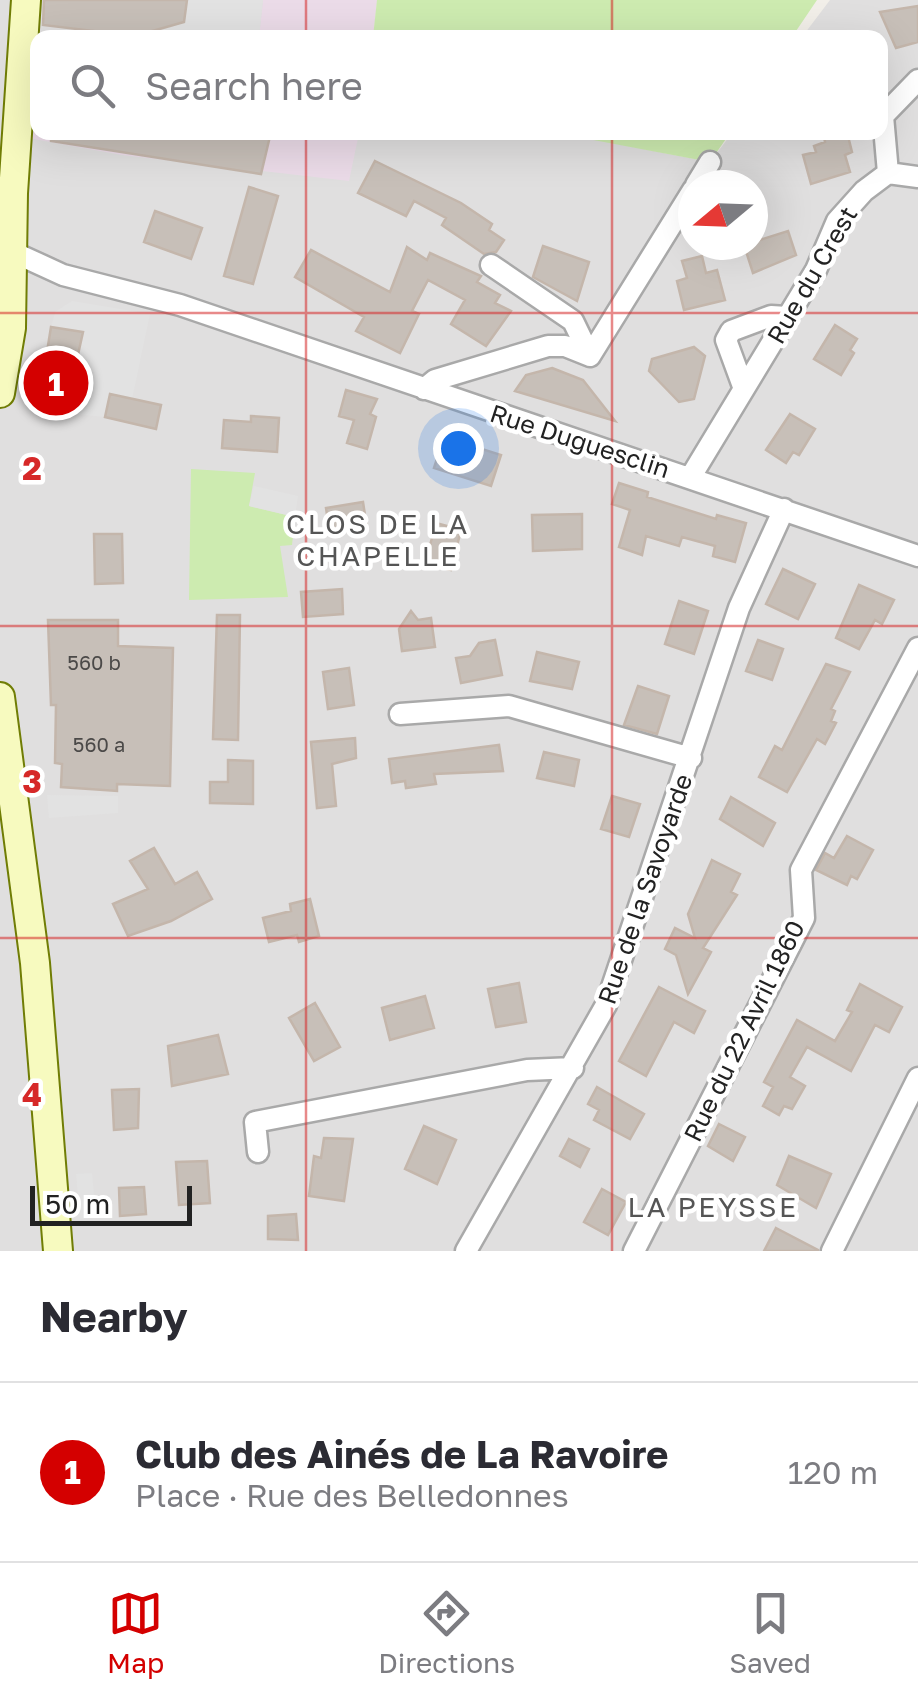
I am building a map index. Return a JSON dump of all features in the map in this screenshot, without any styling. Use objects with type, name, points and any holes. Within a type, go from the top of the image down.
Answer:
[{"type":"main road","points":[[0,393],[11,328],[7,248],[26,0]]},
{"type":"main road","points":[[0,697],[35,963],[58,1251]]},
{"type":"street","points":[[888,112],[918,80]]},
{"type":"street","points":[[886,140],[888,173],[918,177]]},
{"type":"street","points":[[705,170],[710,162]]},
{"type":"street","name":"Rue du Crest","points":[[690,478],[816,270],[837,220],[888,173]]},
{"type":"street","points":[[590,356],[678,213]]},
{"type":"street","name":"Rue Duguesclin","points":[[7,248],[63,275],[180,306],[918,556]]},
{"type":"street","points":[[490,265],[573,320],[590,356]]},
{"type":"street","points":[[744,390],[726,340],[731,330],[771,316],[787,317]]},
{"type":"street","points":[[424,389],[435,380],[548,346],[565,346],[590,356]]},
{"type":"street","name":"Rue de la Savoyarde","points":[[466,1251],[606,1005],[739,608],[784,509]]},
{"type":"street","name":"Rue du 22 Avril 1860","points":[[634,1251],[804,918],[801,870],[918,648]]},
{"type":"street","points":[[400,714],[508,706],[691,758]]},
{"type":"street","points":[[258,1152],[255,1122],[528,1070],[573,1068]]},
{"type":"street","points":[[832,1251],[918,1078]]},
{"type":"shaded area","points":[[0,0],[377,0],[374,30],[30,30],[30,140],[597,140],[710,162],[727,140],[888,140],[888,30],[807,30],[830,0],[918,0],[918,1251],[0,1251]]},
{"type":"shaded area","points":[[187,0],[263,0],[260,30],[159,30],[183,22]]},
{"type":"shaded area","points":[[263,0],[377,0],[374,30],[260,30]]},
{"type":"shaded area","points":[[23,30],[30,31],[30,138],[17,136]]},
{"type":"shaded area","points":[[39,140],[358,140],[349,181],[122,155]]},
{"type":"shaded area","points":[[72,301],[150,314],[132,399],[110,394],[105,417],[65,413],[83,333],[51,327],[55,312]]},
{"type":"shaded area","points":[[254,486],[298,496],[295,517],[249,506]]},
{"type":"shaded area","points":[[47,795],[118,796],[118,813],[49,818]]},
{"type":"shaded area","points":[[92,1173],[96,1217],[80,1219],[76,1174]]},
{"type":"green space","points":[[377,0],[817,0],[797,30],[374,30]]},
{"type":"green space","points":[[593,140],[725,140],[710,162]]},
{"type":"green space","points":[[191,469],[255,473],[249,506],[295,517],[292,545],[280,546],[288,597],[189,600]]},
{"type":"building","points":[[44,0],[187,0],[184,22],[156,30],[85,30],[43,25]]},
{"type":"building","points":[[918,6],[918,42],[896,48],[880,12]]},
{"type":"building","points":[[51,140],[269,140],[261,174]]},
{"type":"building","points":[[849,140],[852,152],[845,155],[850,172],[811,184],[803,155],[816,152],[814,146]]},
{"type":"building","points":[[375,161],[461,203],[492,224],[489,230],[504,240],[496,252],[484,254],[442,225],[446,218],[414,201],[406,216],[358,193]]},
{"type":"building","points":[[249,187],[278,196],[253,284],[224,276]]},
{"type":"building","points":[[155,211],[202,228],[191,259],[144,242]]},
{"type":"building","points":[[788,231],[796,255],[753,273],[749,260],[768,260],[768,237]]},
{"type":"building","points":[[543,246],[589,262],[577,301],[533,277]]},
{"type":"building","points":[[407,247],[427,260],[430,253],[481,276],[477,282],[500,295],[495,303],[511,311],[486,346],[451,324],[465,300],[428,280],[412,311],[419,314],[400,353],[356,331],[364,317],[295,277],[311,250],[390,292]]},
{"type":"building","points":[[703,260],[706,273],[717,270],[725,300],[684,310],[677,281],[687,278],[682,261]]},
{"type":"building","points":[[835,325],[857,339],[841,375],[814,359]]},
{"type":"building","points":[[51,327],[83,332],[65,413],[38,408]]},
{"type":"building","points":[[694,347],[705,356],[694,399],[679,402],[649,371],[652,359]]},
{"type":"building","points":[[552,368],[583,380],[615,421],[515,391],[526,375]]},
{"type":"building","points":[[346,390],[377,399],[370,414],[376,417],[367,449],[347,443],[354,420],[339,416]]},
{"type":"building","points":[[110,394],[161,405],[156,429],[105,417]]},
{"type":"building","points":[[790,414],[815,429],[799,455],[793,452],[786,463],[766,450]]},
{"type":"building","points":[[251,416],[279,418],[277,452],[222,448],[224,420],[251,422]]},
{"type":"building","points":[[444,437],[501,455],[491,486],[434,468]]},
{"type":"building","points":[[619,483],[648,492],[647,497],[716,519],[717,515],[746,523],[735,562],[713,556],[715,546],[682,537],[679,546],[646,536],[642,555],[619,547],[630,510],[612,504]]},
{"type":"building","points":[[363,502],[367,528],[330,534],[326,508]]},
{"type":"building","points":[[582,514],[582,549],[533,551],[532,515]]},
{"type":"building","points":[[436,523],[461,530],[451,570],[425,564]]},
{"type":"building","points":[[94,534],[122,534],[123,583],[95,584]]},
{"type":"building","points":[[783,569],[815,584],[798,619],[766,604]]},
{"type":"building","points":[[859,585],[894,600],[882,624],[875,620],[859,649],[836,638]]},
{"type":"building","points":[[342,589],[343,614],[303,617],[301,592]]},
{"type":"building","points":[[679,601],[708,611],[694,654],[665,644]]},
{"type":"building","points":[[411,611],[418,620],[431,618],[435,647],[402,651],[399,629]]},
{"type":"building","points":[[217,615],[240,615],[238,740],[213,739]]},
{"type":"building","points":[[48,620],[118,620],[118,646],[173,648],[170,786],[117,784],[117,791],[61,787],[62,764],[55,763],[56,705],[51,705]]},
{"type":"building","points":[[495,640],[502,675],[461,683],[456,658],[470,656],[479,643]]},
{"type":"building","points":[[758,640],[783,649],[772,680],[746,671]]},
{"type":"building","points":[[537,652],[579,662],[572,689],[530,681]]},
{"type":"building","points":[[826,664],[850,672],[831,709],[835,711],[831,721],[836,723],[825,744],[817,739],[787,792],[759,777],[775,746],[782,750]]},
{"type":"building","points":[[349,668],[354,705],[328,709],[323,672]]},
{"type":"building","points":[[638,686],[669,696],[657,734],[624,725]]},
{"type":"building","points":[[355,738],[356,758],[332,764],[336,806],[317,808],[311,742]]},
{"type":"building","points":[[499,745],[503,771],[434,774],[436,784],[406,788],[405,781],[392,783],[389,759]]},
{"type":"building","points":[[544,752],[579,760],[574,786],[537,778]]},
{"type":"building","points":[[228,760],[253,761],[253,804],[210,803],[210,782],[228,782]]},
{"type":"building","points":[[612,796],[640,804],[629,837],[601,829]]},
{"type":"building","points":[[731,797],[775,823],[763,846],[720,819]]},
{"type":"building","points":[[847,836],[873,850],[857,879],[851,876],[847,885],[816,870],[825,853],[834,858]]},
{"type":"building","points":[[154,848],[175,884],[197,872],[212,899],[171,921],[128,936],[113,904],[148,889],[130,861]]},
{"type":"building","points":[[712,860],[740,874],[731,892],[737,895],[703,948],[711,952],[688,994],[676,955],[665,949],[675,928],[695,938],[688,914]]},
{"type":"building","points":[[310,899],[319,936],[299,942],[297,935],[269,942],[263,918],[291,911],[290,904]]},
{"type":"building","points":[[519,983],[526,1022],[496,1027],[488,989]]},
{"type":"building","points":[[860,984],[902,1007],[889,1032],[875,1025],[851,1071],[807,1047],[790,1077],[805,1086],[792,1109],[784,1106],[779,1115],[763,1106],[773,1087],[764,1082],[797,1020],[835,1041],[852,1012],[847,1010]]},
{"type":"building","points":[[659,987],[705,1011],[694,1033],[674,1022],[646,1076],[619,1061]]},
{"type":"building","points":[[425,996],[434,1028],[390,1040],[382,1008]]},
{"type":"building","points":[[315,1003],[340,1047],[314,1061],[289,1018]]},
{"type":"building","points":[[218,1035],[228,1074],[172,1086],[168,1046]]},
{"type":"building","points":[[597,1087],[644,1114],[630,1139],[594,1120],[599,1110],[588,1104]]},
{"type":"building","points":[[139,1089],[138,1128],[114,1130],[112,1090]]},
{"type":"building","points":[[719,1124],[745,1137],[733,1161],[708,1146]]},
{"type":"building","points":[[424,1126],[456,1140],[437,1184],[405,1169]]},
{"type":"building","points":[[324,1138],[353,1139],[344,1201],[309,1196],[314,1156],[321,1158]]},
{"type":"building","points":[[569,1139],[589,1149],[580,1167],[560,1156]]},
{"type":"building","points":[[789,1156],[831,1174],[816,1208],[777,1185]]},
{"type":"building","points":[[207,1161],[210,1203],[179,1205],[176,1162]]},
{"type":"building","points":[[144,1187],[146,1214],[120,1216],[119,1188]]},
{"type":"building","points":[[602,1189],[626,1202],[608,1235],[584,1222]]},
{"type":"building","points":[[296,1214],[298,1240],[268,1239],[268,1216]]},
{"type":"building","points":[[776,1228],[818,1250],[818,1251],[764,1251]]},
{"type":"place","name":"Club des Ainés de La Ravoire","points":[[56,383]]},
{"type":"district","name":"CLOS DE LA CHAPELLE","points":[[378,540]]},
{"type":"district","name":"LA PEYSSE","points":[[713,1207]]}]
